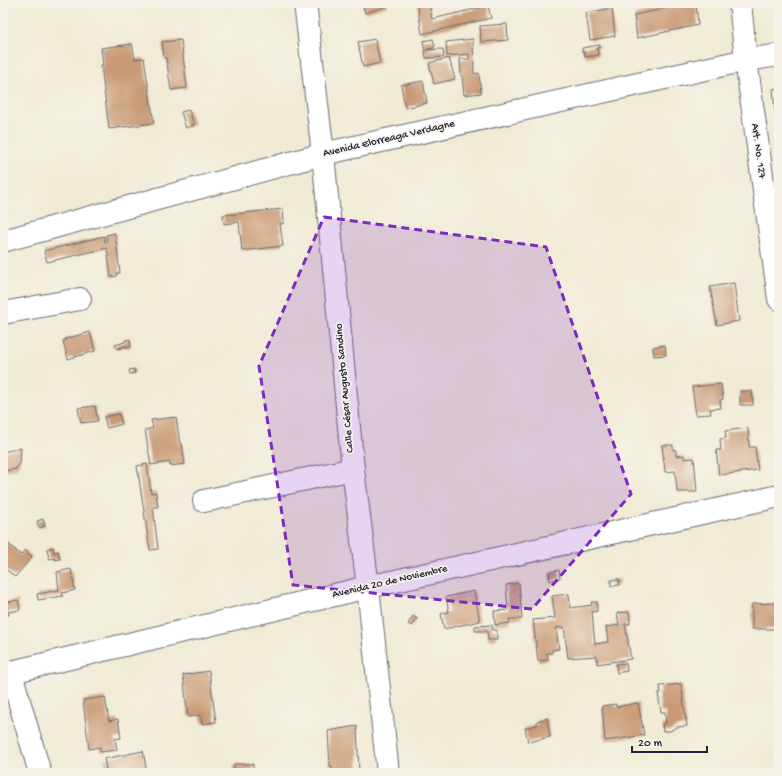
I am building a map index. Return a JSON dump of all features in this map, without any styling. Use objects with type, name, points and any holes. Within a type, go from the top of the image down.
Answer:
[{"type":"street","name":"Calle César Augusto Sandino","points":[[306,3],[323,154],[353,469],[368,587],[388,773]]},
{"type":"street","name":"Art. No. 127","points":[[740,3],[746,60],[779,299]]},
{"type":"street","name":"Avenida Elorreaga Verdagne","points":[[3,241],[323,154],[746,60],[779,55]]},
{"type":"street","points":[[3,313],[80,299]]},
{"type":"street","points":[[204,501],[353,469]]},
{"type":"street","name":"Avenida 20 de Noviembre","points":[[7,673],[368,587],[779,496]]},
{"type":"street","points":[[7,673],[40,773]]},
{"type":"highlighted area","points":[[324,217],[546,247],[631,494],[532,609],[293,585],[259,366]]},
{"type":"building","points":[[362,3],[387,3],[388,6],[365,13]]},
{"type":"building","points":[[417,3],[429,3],[432,19],[488,6],[491,18],[422,34]]},
{"type":"building","points":[[696,3],[698,25],[637,38],[634,15]]},
{"type":"building","points":[[612,8],[615,36],[590,40],[586,13]]},
{"type":"building","points":[[507,24],[508,40],[481,42],[480,26]]},
{"type":"building","points":[[375,39],[380,63],[363,67],[358,42]]},
{"type":"building","points":[[433,39],[435,47],[426,50],[443,49],[444,57],[426,58],[423,41]]},
{"type":"building","points":[[473,39],[474,74],[479,73],[481,93],[464,95],[460,59],[469,59],[469,54],[447,56],[446,42]]},
{"type":"building","points":[[181,40],[187,88],[171,90],[162,42]]},
{"type":"building","points":[[132,44],[135,59],[144,58],[154,123],[109,129],[101,65],[103,64],[101,48]]},
{"type":"building","points":[[600,45],[600,47],[597,48],[599,55],[585,57],[584,51],[582,52],[582,48]]},
{"type":"building","points":[[449,58],[455,79],[434,84],[429,63]]},
{"type":"building","points":[[423,81],[427,103],[405,108],[401,85]]},
{"type":"building","points":[[779,88],[779,132],[777,133],[773,89]]},
{"type":"building","points":[[189,110],[194,125],[186,128],[181,112]]},
{"type":"building","points":[[283,209],[284,223],[280,224],[283,246],[242,251],[239,222],[224,224],[223,215]]},
{"type":"building","points":[[115,233],[120,273],[117,273],[117,276],[111,277],[107,248],[47,262],[44,251],[104,236],[105,242],[107,242],[106,235]]},
{"type":"building","points":[[734,283],[739,321],[717,325],[710,287]]},
{"type":"building","points":[[90,332],[95,351],[68,359],[63,341],[66,340],[65,339]]},
{"type":"building","points":[[130,339],[131,347],[126,348],[126,346],[117,349],[115,345]]},
{"type":"building","points":[[665,345],[666,355],[654,356],[653,347]]},
{"type":"building","points":[[134,369],[135,373],[130,374],[129,370]]},
{"type":"building","points":[[721,384],[723,399],[720,400],[721,408],[710,409],[711,414],[696,415],[692,387]]},
{"type":"building","points":[[740,391],[752,391],[753,405],[740,405]]},
{"type":"building","points":[[95,406],[98,421],[81,423],[78,408]]},
{"type":"building","points":[[119,414],[122,424],[107,428],[104,417]]},
{"type":"building","points":[[176,417],[185,464],[170,466],[170,462],[151,465],[145,430],[153,428],[151,420]]},
{"type":"building","points":[[748,428],[749,447],[755,447],[758,470],[719,475],[716,450],[721,450],[720,439],[726,438],[725,431]]},
{"type":"building","points":[[662,445],[673,445],[673,450],[676,450],[676,456],[684,455],[684,459],[694,458],[697,492],[677,492],[675,471],[665,472]]},
{"type":"building","points":[[21,448],[20,463],[16,469],[3,471],[3,452]]},
{"type":"building","points":[[147,464],[151,493],[156,492],[158,507],[153,507],[158,549],[150,550],[137,466]]},
{"type":"building","points":[[43,519],[45,526],[39,528],[37,521]]},
{"type":"building","points":[[3,539],[21,555],[25,550],[32,557],[15,577],[3,567]]},
{"type":"building","points":[[53,547],[54,552],[58,551],[60,559],[49,559],[47,549]]},
{"type":"building","points":[[71,569],[75,590],[62,593],[63,596],[38,600],[37,594],[59,590],[57,572]]},
{"type":"building","points":[[559,570],[560,578],[550,581],[549,572]]},
{"type":"building","points":[[619,579],[620,585],[611,586],[611,580]]},
{"type":"building","points":[[519,583],[522,619],[509,619],[510,623],[495,625],[494,611],[508,610],[506,585]]},
{"type":"building","points":[[474,591],[480,621],[444,629],[441,614],[449,612],[446,597]]},
{"type":"building","points":[[569,594],[570,608],[592,605],[591,602],[597,602],[597,611],[592,612],[595,644],[608,642],[606,627],[619,625],[617,613],[629,612],[630,624],[625,624],[631,659],[597,664],[597,656],[568,658],[564,627],[556,628],[559,649],[552,650],[552,653],[547,653],[548,660],[538,661],[533,620],[555,618],[552,596]]},
{"type":"building","points":[[18,600],[20,610],[8,612],[9,615],[3,616],[3,603]]},
{"type":"building","points":[[775,603],[778,629],[752,629],[752,604]]},
{"type":"building","points":[[413,616],[417,619],[412,626],[408,624]]},
{"type":"building","points":[[492,625],[493,630],[497,630],[497,640],[488,640],[487,631],[475,631],[475,626]]},
{"type":"building","points":[[626,663],[627,671],[617,673],[616,664]]},
{"type":"building","points":[[209,671],[216,722],[202,724],[201,715],[188,717],[183,675]]},
{"type":"building","points":[[681,684],[687,726],[677,727],[670,731],[663,731],[662,724],[666,724],[665,712],[661,712],[658,693],[661,693],[660,686]]},
{"type":"building","points":[[105,697],[109,721],[118,719],[121,738],[115,739],[117,750],[100,752],[100,747],[89,749],[83,700]]},
{"type":"building","points":[[638,703],[644,735],[605,741],[602,706],[616,704],[616,707]]},
{"type":"building","points":[[547,718],[550,737],[528,742],[525,728],[537,725],[537,721]]},
{"type":"building","points":[[357,726],[359,773],[332,773],[332,766],[330,766],[328,731]]},
{"type":"building","points":[[143,751],[147,773],[107,773],[104,759]]},
{"type":"building","points":[[234,764],[253,764],[254,773],[232,773],[232,770],[234,770]]}]
